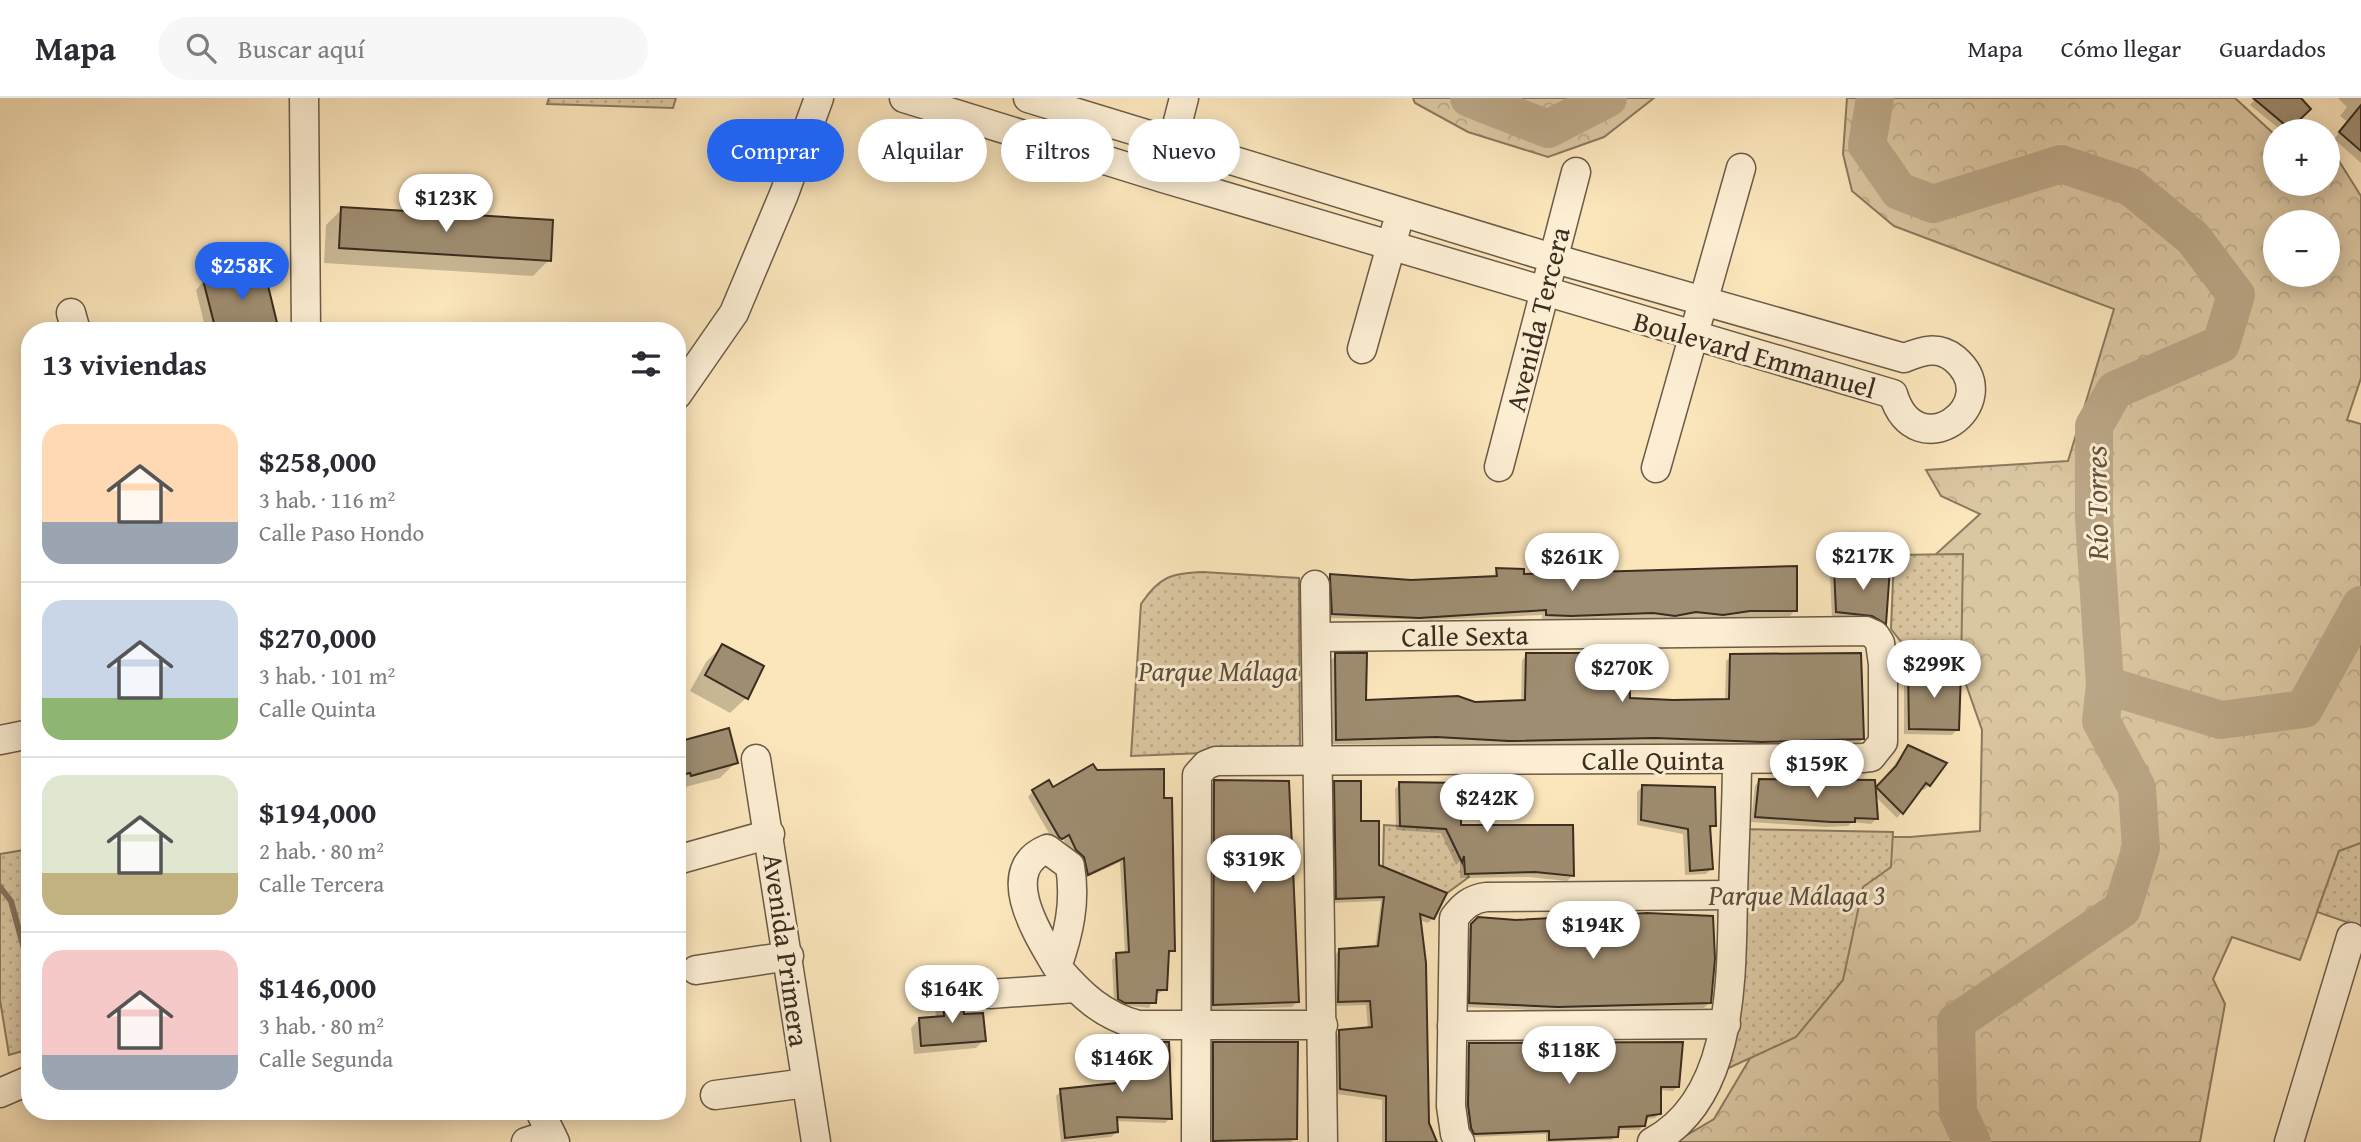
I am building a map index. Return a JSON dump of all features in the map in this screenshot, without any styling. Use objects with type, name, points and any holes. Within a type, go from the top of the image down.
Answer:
[{"type":"street","points":[[304,98],[306,322]]},
{"type":"street","points":[[686,382],[734,313],[784,194],[819,98]]},
{"type":"street","name":"Boulevard Emmanuel","points":[[904,98],[1128,167]]},
{"type":"street","name":"Boulevard Emmanuel","points":[[1028,98],[1128,129]]},
{"type":"street","points":[[1179,119],[1184,98]]},
{"type":"street","name":"Boulevard Emmanuel","points":[[1176,182],[1893,394],[1898,410],[1906,420],[1927,429],[1955,422],[1966,408],[1971,393],[1963,368],[1953,357],[1939,351],[1924,350],[1904,358],[1552,258],[1240,163]]},
{"type":"street","points":[[1656,468],[1741,168]]},
{"type":"street","name":"Avenida Tercera","points":[[1499,467],[1576,172]]},
{"type":"street","points":[[1362,349],[1401,212]]},
{"type":"street","points":[[1315,585],[1323,1142]]},
{"type":"street","name":"Calle Sexta","points":[[1316,637],[1866,631],[1875,635],[1880,643],[1883,664],[1883,742],[1871,757],[1862,758]]},
{"type":"street","points":[[0,740],[21,736]]},
{"type":"street","name":"Calle Quinta","points":[[1197,1024],[1197,775],[1206,765],[1216,761],[1862,758]]},
{"type":"street","name":"Avenida Primera","points":[[756,759],[770,834],[816,1142]]},
{"type":"street","points":[[1652,1142],[1669,1133],[1688,1112],[1709,1077],[1726,1024],[1732,981],[1737,759]]},
{"type":"street","points":[[686,857],[770,834]]},
{"type":"street","points":[[1460,1142],[1455,1134],[1451,1106],[1454,918],[1474,898],[1733,895]]},
{"type":"street","points":[[2289,1142],[2351,937]]},
{"type":"street","points":[[696,970],[789,956]]},
{"type":"street","points":[[990,994],[1066,978],[1094,1006],[1115,1018],[1138,1025],[1323,1026]]},
{"type":"street","points":[[1196,1142],[1197,1024]]},
{"type":"street","points":[[1452,1026],[1726,1024]]},
{"type":"street","points":[[715,1095],[806,1083]]},
{"type":"street","points":[[0,1093],[21,1084]]},
{"type":"green space","points":[[549,98],[676,98],[673,108],[547,104]]},
{"type":"green space","points":[[1413,98],[1654,98],[1604,137],[1548,157],[1468,132],[1415,103]]},
{"type":"green space","points":[[1847,98],[2235,98],[2263,124],[2263,196],[2340,196],[2340,163],[2361,196],[2361,378],[2347,420],[2361,424],[2361,843],[2339,851],[2300,960],[2232,937],[2213,979],[2225,1004],[2200,1142],[1675,1142],[1714,1119],[1771,1023],[1794,837],[1910,837],[1980,831],[1982,730],[1924,565],[1980,514],[1941,496],[1926,470],[2068,461],[2114,309],[1894,226],[1852,191],[1843,154]]},
{"type":"green space","points":[[1963,554],[1961,671],[1908,670],[1905,647],[1891,629],[1894,555]]},
{"type":"green space","name":"Parque Málaga","points":[[1203,572],[1299,578],[1300,749],[1131,756],[1141,604],[1160,582],[1167,578]]},
{"type":"green space","points":[[1384,825],[1446,829],[1469,877],[1447,893],[1383,867]]},
{"type":"green space","name":"Parque Málaga 3","points":[[1737,829],[1893,832],[1891,867],[1863,887],[1843,980],[1796,1037],[1709,1077]]},
{"type":"green space","points":[[2361,843],[2361,927],[2317,912],[2339,851]]},
{"type":"green space","points":[[21,850],[21,1052],[9,1055],[0,1000],[0,854]]},
{"type":"building","points":[[2253,98],[2301,98],[2311,109],[2300,119],[2278,119]]},
{"type":"building","points":[[2361,105],[2361,151],[2340,131]]},
{"type":"building","points":[[341,207],[553,220],[551,261],[339,248]]},
{"type":"building","points":[[263,265],[277,322],[214,322],[203,280]]},
{"type":"building","points":[[1797,566],[1797,611],[1750,611],[1723,615],[1696,612],[1675,616],[1653,613],[1571,616],[1546,615],[1546,610],[1419,618],[1332,614],[1330,574],[1411,580],[1497,576],[1496,568],[1524,569],[1524,574]]},
{"type":"building","points":[[1890,568],[1886,624],[1872,616],[1836,612],[1834,569]]},
{"type":"building","points":[[722,644],[764,666],[748,699],[705,675]]},
{"type":"building","points":[[1335,653],[1367,653],[1366,700],[1458,696],[1475,702],[1525,700],[1526,653],[1629,653],[1630,698],[1673,700],[1729,699],[1730,654],[1861,653],[1864,739],[1762,742],[1655,738],[1509,741],[1436,737],[1336,740]]},
{"type":"building","points":[[1908,670],[1961,671],[1959,730],[1909,729]]},
{"type":"building","points":[[729,728],[738,763],[691,776],[690,773],[686,774],[686,740]]},
{"type":"building","points":[[1908,745],[1947,763],[1930,786],[1926,783],[1903,814],[1876,787],[1896,766]]},
{"type":"building","points":[[1093,764],[1097,770],[1164,769],[1164,798],[1172,798],[1175,951],[1169,951],[1167,990],[1157,990],[1156,1003],[1125,1003],[1118,999],[1116,953],[1129,952],[1124,858],[1088,875],[1084,857],[1076,850],[1069,835],[1062,839],[1059,837],[1032,790],[1049,780],[1053,787]]},
{"type":"building","points":[[1759,779],[1875,780],[1878,819],[1855,818],[1855,822],[1831,822],[1755,817]]},
{"type":"building","points":[[1214,780],[1289,781],[1299,1002],[1213,1005]]},
{"type":"building","points":[[1334,781],[1361,781],[1361,821],[1379,821],[1379,865],[1447,893],[1434,919],[1420,914],[1426,963],[1429,1123],[1437,1142],[1386,1142],[1386,1096],[1340,1089],[1339,1030],[1372,1027],[1370,1001],[1338,1002],[1339,949],[1378,946],[1384,897],[1336,899]]},
{"type":"building","points":[[1399,782],[1462,783],[1461,825],[1573,825],[1574,876],[1535,872],[1465,874],[1464,856],[1462,862],[1446,829],[1400,826]]},
{"type":"building","points":[[1642,785],[1715,787],[1716,826],[1710,826],[1713,869],[1690,871],[1688,829],[1641,820]]},
{"type":"building","points":[[1647,913],[1713,916],[1715,959],[1711,1003],[1558,1007],[1469,1003],[1471,924],[1478,917],[1516,920]]},
{"type":"building","points":[[962,995],[964,1014],[983,1013],[986,1041],[921,1046],[919,1018],[944,1016],[943,997]]},
{"type":"building","points":[[1124,1042],[1169,1042],[1172,1119],[1117,1117],[1118,1132],[1065,1138],[1060,1089],[1126,1082]]},
{"type":"building","points":[[1213,1042],[1298,1042],[1297,1139],[1213,1141]]},
{"type":"building","points":[[1683,1042],[1679,1087],[1661,1087],[1661,1114],[1647,1116],[1645,1126],[1619,1127],[1618,1137],[1549,1140],[1549,1131],[1474,1134],[1471,1128],[1468,1105],[1469,1043]]},
{"type":"waterway","name":"Río Torres","points":[[1469,98],[1548,129],[1608,98]]},
{"type":"waterway","name":"Río Torres","points":[[1875,98],[1867,145],[1899,191],[1933,204],[2061,164],[2131,187],[2193,238],[2236,295],[2221,344],[2115,390],[2094,426],[2094,519],[2105,685],[2101,721],[2137,788],[2141,848],[2122,909],[1956,1022],[1958,1112],[1972,1142]]},
{"type":"waterway","points":[[2105,685],[2221,720],[2304,709],[2361,605]]},
{"type":"waterway","points":[[0,887],[11,901],[21,938]]}]
